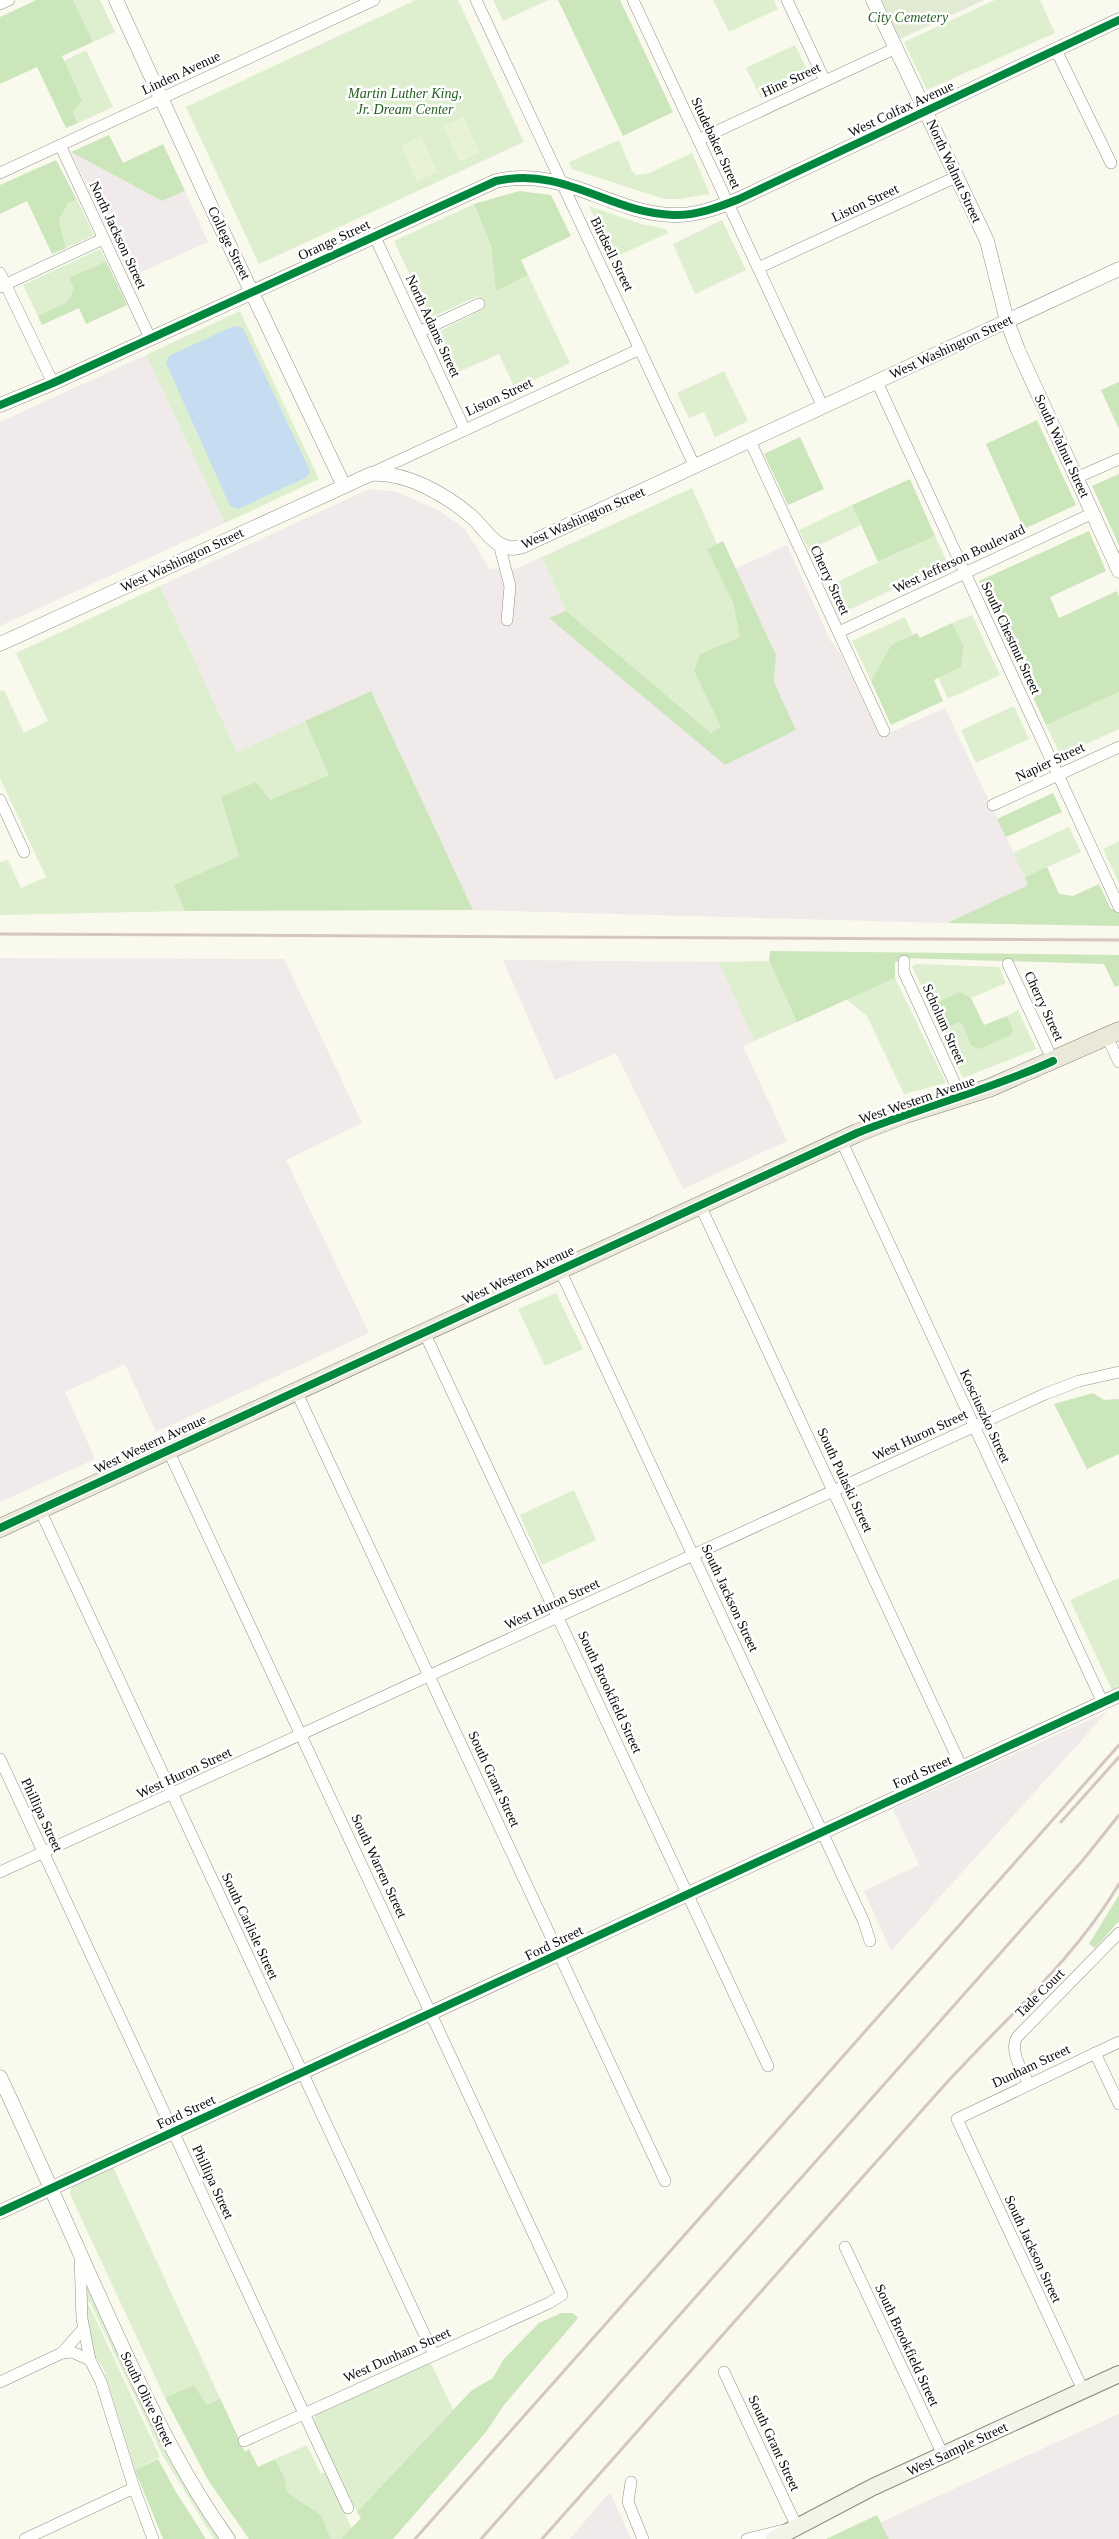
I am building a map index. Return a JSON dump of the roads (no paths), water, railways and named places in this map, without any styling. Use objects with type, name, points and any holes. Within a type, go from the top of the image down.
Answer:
[{"type":"main road","name":"West Western Avenue","points":[[0,1528],[841,1140],[903,1115],[961,1097],[1053,1061],[1113,1034]]},
{"type":"main road","name":"West Sample Street","points":[[774,2539],[942,2455],[1119,2374]]},
{"type":"street","points":[[0,4],[9,0]]},
{"type":"street","name":"College Street","points":[[116,0],[214,213],[253,291],[344,486]]},
{"type":"street","name":"Linden Avenue","points":[[0,173],[374,0]]},
{"type":"street","name":"Birdsell Street","points":[[476,0],[695,467]]},
{"type":"street","name":"Studebaker Street","points":[[633,0],[823,407]]},
{"type":"street","points":[[787,0],[825,81]]},
{"type":"street","name":"North Walnut Street","points":[[873,0],[987,242],[1007,321]]},
{"type":"street","name":"West Colfax Avenue","points":[[691,213],[728,203],[1119,20]]},
{"type":"street","name":"Hine Street","points":[[698,140],[896,48]]},
{"type":"street","points":[[1056,50],[1111,164]]},
{"type":"street","name":"North Jackson Street","points":[[60,145],[150,338]]},
{"type":"street","name":"Orange Street","points":[[0,405],[53,383],[496,181],[525,177],[561,182],[651,212],[674,215],[691,213]]},
{"type":"street","name":"Liston Street","points":[[758,268],[956,177]]},
{"type":"street","name":"North Adams Street","points":[[374,235],[465,430]]},
{"type":"street","points":[[3,286],[103,239]]},
{"type":"street","name":"West Washington Street","points":[[0,644],[371,474],[383,473],[400,477],[454,503],[499,544],[515,549],[1119,269]]},
{"type":"street","points":[[0,273],[3,286],[53,383]]},
{"type":"street","points":[[419,332],[480,304]]},
{"type":"street","name":"South Walnut Street","points":[[1007,321],[1018,350],[1119,571]]},
{"type":"street","name":"Liston Street","points":[[371,474],[640,349]]},
{"type":"street","name":"South Chestnut Street","points":[[877,382],[1119,907]]},
{"type":"street","name":"Cherry Street","points":[[750,441],[884,731]]},
{"type":"street","points":[[1076,478],[1119,459]]},
{"type":"street","name":"West Jefferson Boulevard","points":[[839,632],[1093,513]]},
{"type":"street","points":[[499,544],[510,586],[507,620]]},
{"type":"street","name":"Napier Street","points":[[993,805],[1119,747]]},
{"type":"street","points":[[0,800],[24,852]]},
{"type":"street","name":"Scholum Street","points":[[904,961],[904,972],[961,1097]]},
{"type":"street","name":"Cherry Street","points":[[1008,964],[1053,1061]]},
{"type":"street","points":[[1113,1034],[1119,1062]]},
{"type":"street","name":"Kosciuszko Street","points":[[841,1140],[1103,1703]]},
{"type":"street","name":"South Pulaski Street","points":[[700,1205],[962,1768]]},
{"type":"street","name":"South Jackson Street","points":[[560,1270],[822,1832],[870,1941]]},
{"type":"street","name":"South Brookfield Street","points":[[424,1332],[768,2066]]},
{"type":"street","name":"West Huron Street","points":[[0,1872],[974,1426],[1071,1384],[1119,1372]]},
{"type":"street","name":"South Grant Street","points":[[296,1391],[664,2181]]},
{"type":"street","name":"South Warren Street","points":[[168,1450],[562,2295]]},
{"type":"street","name":"South Carlisle Street","points":[[40,1510],[434,2355]]},
{"type":"street","name":"Ford Street","points":[[0,2212],[1119,1695]]},
{"type":"street","name":"Phillipa Street","points":[[0,1759],[348,2508]]},
{"type":"street","name":"Tade Court","points":[[1029,2084],[1014,2051],[1014,2043],[1017,2037],[1119,1933]]},
{"type":"street","name":"Dunham Street","points":[[957,2119],[1119,2042]]},
{"type":"street","points":[[1095,2053],[1119,2104]]},
{"type":"street","name":"South Olive Street","points":[[0,2077],[176,2459],[203,2504],[228,2539]]},
{"type":"street","name":"South Jackson Street","points":[[957,2119],[1083,2390]]},
{"type":"street","name":"South Brookfield Street","points":[[845,2247],[942,2455]]},
{"type":"street","name":"South Olive Street","points":[[80,2251],[84,2328],[90,2360],[101,2382],[134,2488],[153,2539]]},
{"type":"street","name":"West Dunham Street","points":[[244,2441],[562,2295]]},
{"type":"street","points":[[62,2353],[84,2328]]},
{"type":"street","points":[[0,2382],[62,2353],[72,2352],[90,2360]]},
{"type":"street","name":"South Grant Street","points":[[724,2372],[797,2527]]},
{"type":"street","points":[[630,2482],[628,2502],[643,2539]]},
{"type":"street","points":[[24,2539],[134,2488]]},
{"type":"street","name":"West Sample Street","points":[[747,2539],[797,2527]]},
{"type":"water","points":[[234,326],[243,328],[310,471],[307,477],[238,509],[230,506],[166,363],[169,356]]},
{"type":"railway","points":[[0,934],[1119,940]]},
{"type":"railway","points":[[415,2539],[1119,1745]]},
{"type":"railway","points":[[1061,1822],[1119,1757]]},
{"type":"railway","points":[[481,2539],[1083,1860],[1119,1815]]},
{"type":"railway","points":[[542,2539],[941,2089],[1058,1965],[1080,1940],[1119,1884]]},
{"type":"park label","name":"City Cemetery","points":[[908,17]]},
{"type":"park label","name":"Martin Luther King, Jr. Dream Center","points":[[405,102]]}]
